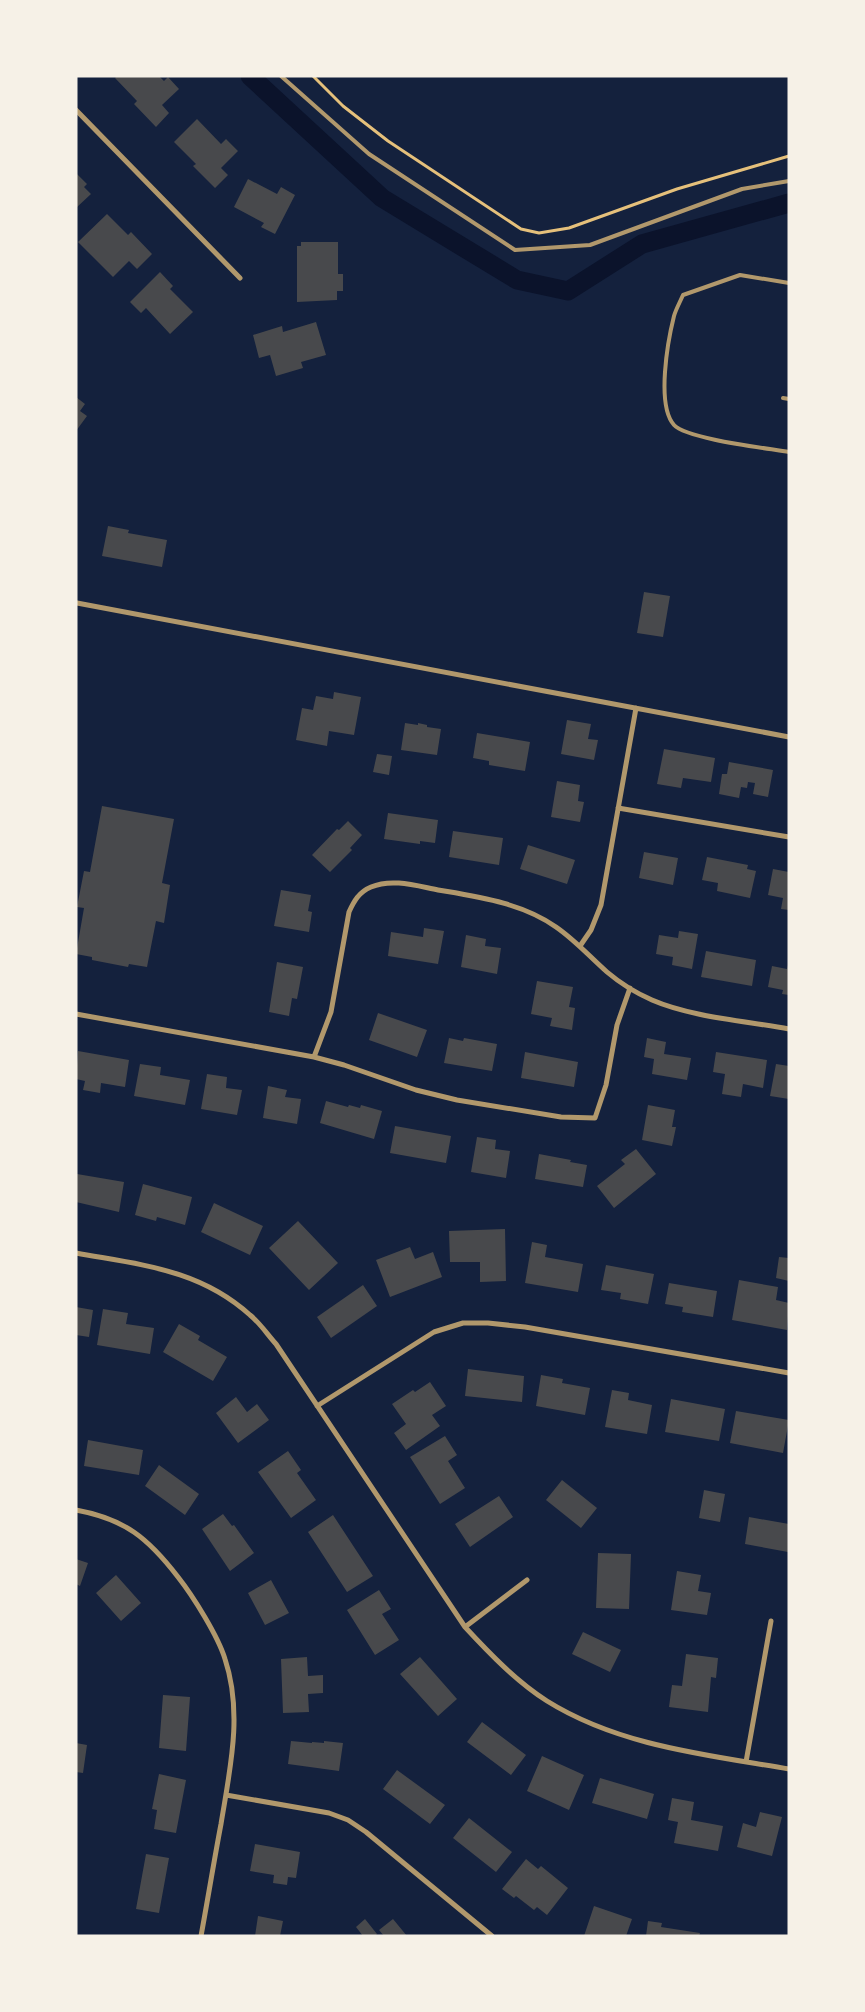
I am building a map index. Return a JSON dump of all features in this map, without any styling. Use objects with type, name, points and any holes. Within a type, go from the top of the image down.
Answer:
[{"type":"street","points":[[76,110],[240,278]]},
{"type":"street","points":[[77,603],[789,737]]},
{"type":"street","points":[[580,946],[592,930],[600,905],[636,708]]},
{"type":"street","points":[[618,808],[789,837]]},
{"type":"street","points":[[314,1057],[331,1012],[349,912],[356,897],[370,887],[389,883],[408,884],[482,897],[532,913],[556,926],[608,973],[652,1000],[676,1009],[789,1029]]},
{"type":"street","points":[[76,1014],[314,1057],[416,1090],[457,1100],[561,1117],[595,1118],[606,1085],[617,1024],[630,988]]},
{"type":"street","points":[[76,1253],[183,1274],[222,1292],[252,1316],[276,1344],[465,1627],[502,1667],[547,1701],[589,1723],[629,1738],[669,1748],[789,1769]]},
{"type":"street","points":[[317,1406],[434,1332],[463,1323],[488,1322],[525,1327],[789,1374]]},
{"type":"street","points":[[76,1510],[119,1522],[139,1535],[160,1553],[186,1587],[225,1658],[234,1699],[234,1748],[201,1936]]},
{"type":"street","points":[[465,1627],[527,1580]]},
{"type":"street","points":[[746,1762],[771,1621]]},
{"type":"street","points":[[226,1795],[329,1813],[348,1820],[366,1832],[492,1936]]},
{"type":"lane","points":[[281,76],[368,154],[515,250],[590,245],[742,189],[789,181]]},
{"type":"lane","points":[[789,283],[740,275],[683,295],[674,314],[664,384],[667,410],[674,425],[686,432],[692,435],[789,452]]},
{"type":"lane","points":[[783,398],[789,399]]},
{"type":"path","points":[[313,76],[343,106],[388,141],[521,229],[539,233],[569,228],[677,189],[789,156]]},
{"type":"building","points":[[117,76],[159,76],[164,81],[168,77],[179,89],[162,105],[169,113],[156,127],[134,104],[137,101],[115,78]]},
{"type":"building","points":[[197,119],[221,144],[226,139],[238,151],[221,168],[228,175],[215,188],[193,166],[196,164],[174,142]]},
{"type":"building","points":[[76,173],[87,184],[84,187],[91,194],[76,208]]},
{"type":"building","points":[[248,179],[277,194],[281,187],[295,195],[275,234],[261,227],[264,223],[234,207]]},
{"type":"building","points":[[107,214],[128,235],[131,232],[152,254],[137,269],[129,261],[113,277],[78,242]]},
{"type":"building","points":[[301,242],[338,242],[338,274],[343,274],[343,291],[337,291],[337,300],[297,302],[297,246],[301,246]]},
{"type":"building","points":[[160,272],[173,286],[170,289],[193,312],[170,334],[146,308],[141,313],[130,302]]},
{"type":"building","points":[[316,322],[326,355],[301,362],[303,368],[276,376],[270,355],[259,358],[253,335],[282,326],[283,332]]},
{"type":"building","points":[[76,397],[85,404],[80,411],[87,416],[76,431]]},
{"type":"building","points":[[108,526],[129,530],[128,533],[167,540],[162,567],[102,556]]},
{"type":"building","points":[[644,592],[670,596],[663,637],[637,633]]},
{"type":"building","points":[[334,692],[361,697],[354,735],[329,731],[327,746],[296,740],[302,708],[313,710],[316,696],[333,699]]},
{"type":"building","points":[[567,720],[591,724],[588,739],[598,740],[594,760],[561,754]]},
{"type":"building","points":[[405,723],[418,725],[418,723],[427,725],[427,727],[441,729],[437,755],[401,750]]},
{"type":"building","points":[[477,733],[530,742],[525,771],[489,765],[489,761],[473,758]]},
{"type":"building","points":[[664,749],[715,758],[711,782],[683,778],[681,788],[657,784]]},
{"type":"building","points":[[377,754],[392,756],[389,775],[373,772]]},
{"type":"building","points":[[729,762],[773,770],[768,797],[753,794],[755,783],[748,782],[747,788],[741,787],[739,798],[719,794],[722,774],[727,774]]},
{"type":"building","points":[[557,781],[580,785],[578,801],[584,802],[580,822],[551,817]]},
{"type":"building","points":[[102,806],[174,819],[162,883],[170,885],[164,923],[156,921],[147,967],[129,964],[128,967],[92,960],[92,957],[76,954],[84,908],[77,907],[84,871],[90,872]]},
{"type":"building","points":[[388,813],[438,820],[435,843],[420,841],[420,844],[384,839]]},
{"type":"building","points":[[348,821],[362,835],[350,848],[352,850],[330,872],[312,855],[337,829],[339,830]]},
{"type":"building","points":[[453,831],[503,838],[499,865],[449,857]]},
{"type":"building","points":[[528,845],[575,860],[567,884],[520,869]]},
{"type":"building","points":[[644,852],[678,858],[673,885],[639,878]]},
{"type":"building","points":[[707,857],[748,865],[747,869],[756,871],[750,898],[717,891],[718,883],[702,880]]},
{"type":"building","points":[[773,869],[789,872],[789,910],[781,909],[783,898],[768,895]]},
{"type":"building","points":[[281,890],[311,895],[308,911],[312,912],[309,932],[274,926]]},
{"type":"building","points":[[424,928],[444,931],[438,964],[388,956],[391,932],[423,937]]},
{"type":"building","points":[[679,931],[698,934],[692,969],[672,965],[673,957],[656,954],[659,935],[678,938]]},
{"type":"building","points":[[466,935],[486,939],[485,946],[501,948],[497,974],[461,967]]},
{"type":"building","points":[[706,951],[756,960],[752,986],[701,977]]},
{"type":"building","points":[[277,962],[303,967],[297,999],[292,998],[289,1016],[269,1012]]},
{"type":"building","points":[[788,965],[789,995],[782,994],[783,990],[768,987],[772,966],[787,969]]},
{"type":"building","points":[[537,981],[573,987],[569,1007],[575,1008],[572,1030],[550,1026],[552,1018],[531,1014]]},
{"type":"building","points":[[378,1013],[427,1030],[417,1057],[369,1040]]},
{"type":"building","points":[[449,1038],[463,1041],[464,1038],[497,1044],[492,1071],[444,1063]]},
{"type":"building","points":[[647,1038],[666,1042],[664,1054],[691,1058],[687,1080],[652,1074],[654,1059],[644,1057]]},
{"type":"building","points":[[78,1051],[129,1060],[125,1087],[101,1083],[100,1093],[83,1090],[85,1081],[76,1079]]},
{"type":"building","points":[[525,1052],[578,1062],[574,1087],[521,1078]]},
{"type":"building","points":[[716,1052],[767,1060],[763,1088],[743,1084],[741,1097],[722,1094],[725,1074],[713,1072]]},
{"type":"building","points":[[140,1064],[161,1067],[160,1075],[190,1080],[185,1105],[134,1096]]},
{"type":"building","points":[[776,1064],[789,1066],[789,1099],[770,1096]]},
{"type":"building","points":[[207,1074],[227,1077],[226,1088],[242,1090],[237,1115],[201,1109]]},
{"type":"building","points":[[268,1086],[287,1090],[285,1097],[301,1099],[297,1124],[263,1118]]},
{"type":"building","points":[[326,1101],[348,1107],[349,1105],[360,1108],[361,1105],[382,1111],[374,1139],[320,1123]]},
{"type":"building","points":[[648,1105],[675,1110],[672,1127],[676,1127],[672,1146],[642,1140]]},
{"type":"building","points":[[395,1126],[451,1136],[446,1163],[390,1153]]},
{"type":"building","points":[[477,1137],[496,1140],[495,1149],[510,1151],[506,1178],[471,1172]]},
{"type":"building","points":[[636,1149],[656,1174],[614,1208],[597,1186],[625,1164],[621,1160]]},
{"type":"building","points":[[539,1154],[587,1165],[583,1187],[535,1179]]},
{"type":"building","points":[[77,1174],[124,1182],[119,1212],[76,1202]]},
{"type":"building","points":[[143,1184],[192,1197],[185,1225],[157,1217],[156,1221],[135,1215]]},
{"type":"building","points":[[214,1203],[263,1226],[250,1255],[201,1232]]},
{"type":"building","points":[[298,1221],[338,1263],[309,1290],[269,1248]]},
{"type":"building","points":[[505,1229],[506,1281],[480,1282],[480,1262],[450,1262],[449,1231]]},
{"type":"building","points":[[532,1242],[547,1245],[545,1257],[583,1264],[578,1292],[525,1283]]},
{"type":"building","points":[[410,1247],[415,1259],[433,1252],[442,1277],[390,1297],[376,1260]]},
{"type":"building","points":[[779,1257],[789,1258],[789,1281],[776,1278]]},
{"type":"building","points":[[606,1265],[654,1274],[648,1304],[620,1299],[621,1293],[601,1290]]},
{"type":"building","points":[[739,1280],[778,1287],[776,1300],[789,1303],[787,1330],[732,1320]]},
{"type":"building","points":[[669,1283],[717,1291],[713,1317],[682,1312],[683,1307],[665,1304]]},
{"type":"building","points":[[363,1285],[377,1306],[331,1338],[317,1317]]},
{"type":"building","points":[[76,1307],[93,1310],[89,1337],[76,1335]]},
{"type":"building","points":[[103,1309],[128,1313],[126,1324],[154,1328],[150,1354],[97,1345]]},
{"type":"building","points":[[179,1324],[200,1336],[198,1340],[227,1357],[213,1381],[163,1352]]},
{"type":"building","points":[[468,1369],[524,1376],[522,1402],[465,1396]]},
{"type":"building","points":[[541,1375],[563,1379],[562,1383],[590,1388],[585,1415],[536,1406]]},
{"type":"building","points":[[430,1382],[446,1406],[432,1415],[440,1426],[406,1450],[394,1433],[406,1424],[392,1404],[413,1390],[415,1392]]},
{"type":"building","points":[[612,1390],[629,1393],[628,1400],[652,1405],[647,1434],[605,1427]]},
{"type":"building","points":[[236,1397],[247,1412],[257,1404],[269,1420],[238,1443],[216,1413]]},
{"type":"building","points":[[671,1399],[725,1409],[719,1441],[665,1432]]},
{"type":"building","points":[[736,1411],[789,1420],[783,1453],[730,1443]]},
{"type":"building","points":[[445,1436],[457,1455],[448,1461],[465,1488],[440,1504],[410,1457]]},
{"type":"building","points":[[88,1440],[143,1450],[139,1475],[84,1466]]},
{"type":"building","points":[[288,1451],[301,1470],[297,1473],[316,1500],[291,1518],[258,1472]]},
{"type":"building","points":[[159,1465],[199,1494],[185,1515],[145,1486]]},
{"type":"building","points":[[562,1480],[597,1508],[581,1528],[546,1500]]},
{"type":"building","points":[[704,1490],[725,1494],[720,1522],[699,1518]]},
{"type":"building","points":[[499,1496],[513,1517],[470,1547],[455,1524]]},
{"type":"building","points":[[223,1514],[232,1526],[234,1525],[254,1553],[230,1571],[202,1529]]},
{"type":"building","points":[[333,1515],[373,1576],[347,1592],[308,1532]]},
{"type":"building","points":[[749,1517],[789,1524],[788,1552],[745,1544]]},
{"type":"building","points":[[598,1553],[631,1554],[629,1609],[596,1608]]},
{"type":"building","points":[[76,1559],[88,1563],[80,1586],[76,1584]]},
{"type":"building","points":[[677,1571],[701,1575],[698,1591],[711,1593],[707,1615],[671,1610]]},
{"type":"building","points":[[116,1575],[141,1603],[121,1621],[96,1593]]},
{"type":"building","points":[[271,1580],[289,1613],[265,1625],[248,1593]]},
{"type":"building","points":[[379,1590],[391,1609],[382,1614],[399,1640],[375,1655],[347,1610]]},
{"type":"building","points":[[583,1632],[621,1650],[610,1672],[572,1654]]},
{"type":"building","points":[[686,1654],[718,1658],[716,1678],[711,1677],[708,1712],[669,1707],[672,1685],[682,1686]]},
{"type":"building","points":[[307,1657],[308,1676],[323,1675],[323,1693],[308,1694],[309,1712],[283,1713],[281,1659]]},
{"type":"building","points":[[420,1657],[457,1699],[438,1716],[400,1674]]},
{"type":"building","points":[[163,1695],[190,1697],[186,1751],[159,1748]]},
{"type":"building","points":[[482,1722],[526,1755],[511,1775],[467,1742]]},
{"type":"building","points":[[291,1741],[343,1743],[339,1771],[288,1764]]},
{"type":"building","points":[[76,1743],[87,1745],[83,1773],[76,1772]]},
{"type":"building","points":[[542,1756],[584,1775],[569,1810],[527,1791]]},
{"type":"building","points":[[397,1770],[445,1805],[430,1824],[383,1789]]},
{"type":"building","points":[[159,1774],[186,1780],[176,1833],[154,1829],[157,1810],[152,1809]]},
{"type":"building","points":[[600,1778],[654,1794],[647,1819],[592,1803]]},
{"type":"building","points":[[672,1798],[694,1802],[691,1820],[723,1826],[718,1851],[674,1843],[678,1822],[668,1820]]},
{"type":"building","points":[[760,1812],[782,1817],[772,1856],[737,1847],[743,1823],[756,1827]]},
{"type":"building","points":[[469,1818],[512,1852],[496,1872],[453,1838]]},
{"type":"building","points":[[255,1844],[300,1852],[296,1878],[288,1877],[287,1885],[273,1883],[274,1875],[250,1871]]},
{"type":"building","points":[[146,1854],[169,1858],[159,1913],[136,1909]]},
{"type":"building","points":[[526,1859],[538,1869],[541,1866],[568,1888],[547,1915],[537,1907],[534,1910],[516,1896],[514,1898],[502,1889]]},
{"type":"building","points":[[594,1906],[632,1919],[626,1936],[584,1936]]},
{"type":"building","points":[[258,1916],[283,1921],[280,1936],[255,1936]]},
{"type":"building","points":[[365,1919],[377,1934],[375,1936],[363,1936],[356,1927]]},
{"type":"building","points":[[393,1919],[407,1936],[384,1936],[379,1930]]},
{"type":"building","points":[[648,1921],[662,1923],[661,1927],[700,1933],[699,1936],[646,1936]]},
{"type":"waterway","points":[[250,76],[382,198],[517,280],[568,291],[642,244],[789,203]]}]
